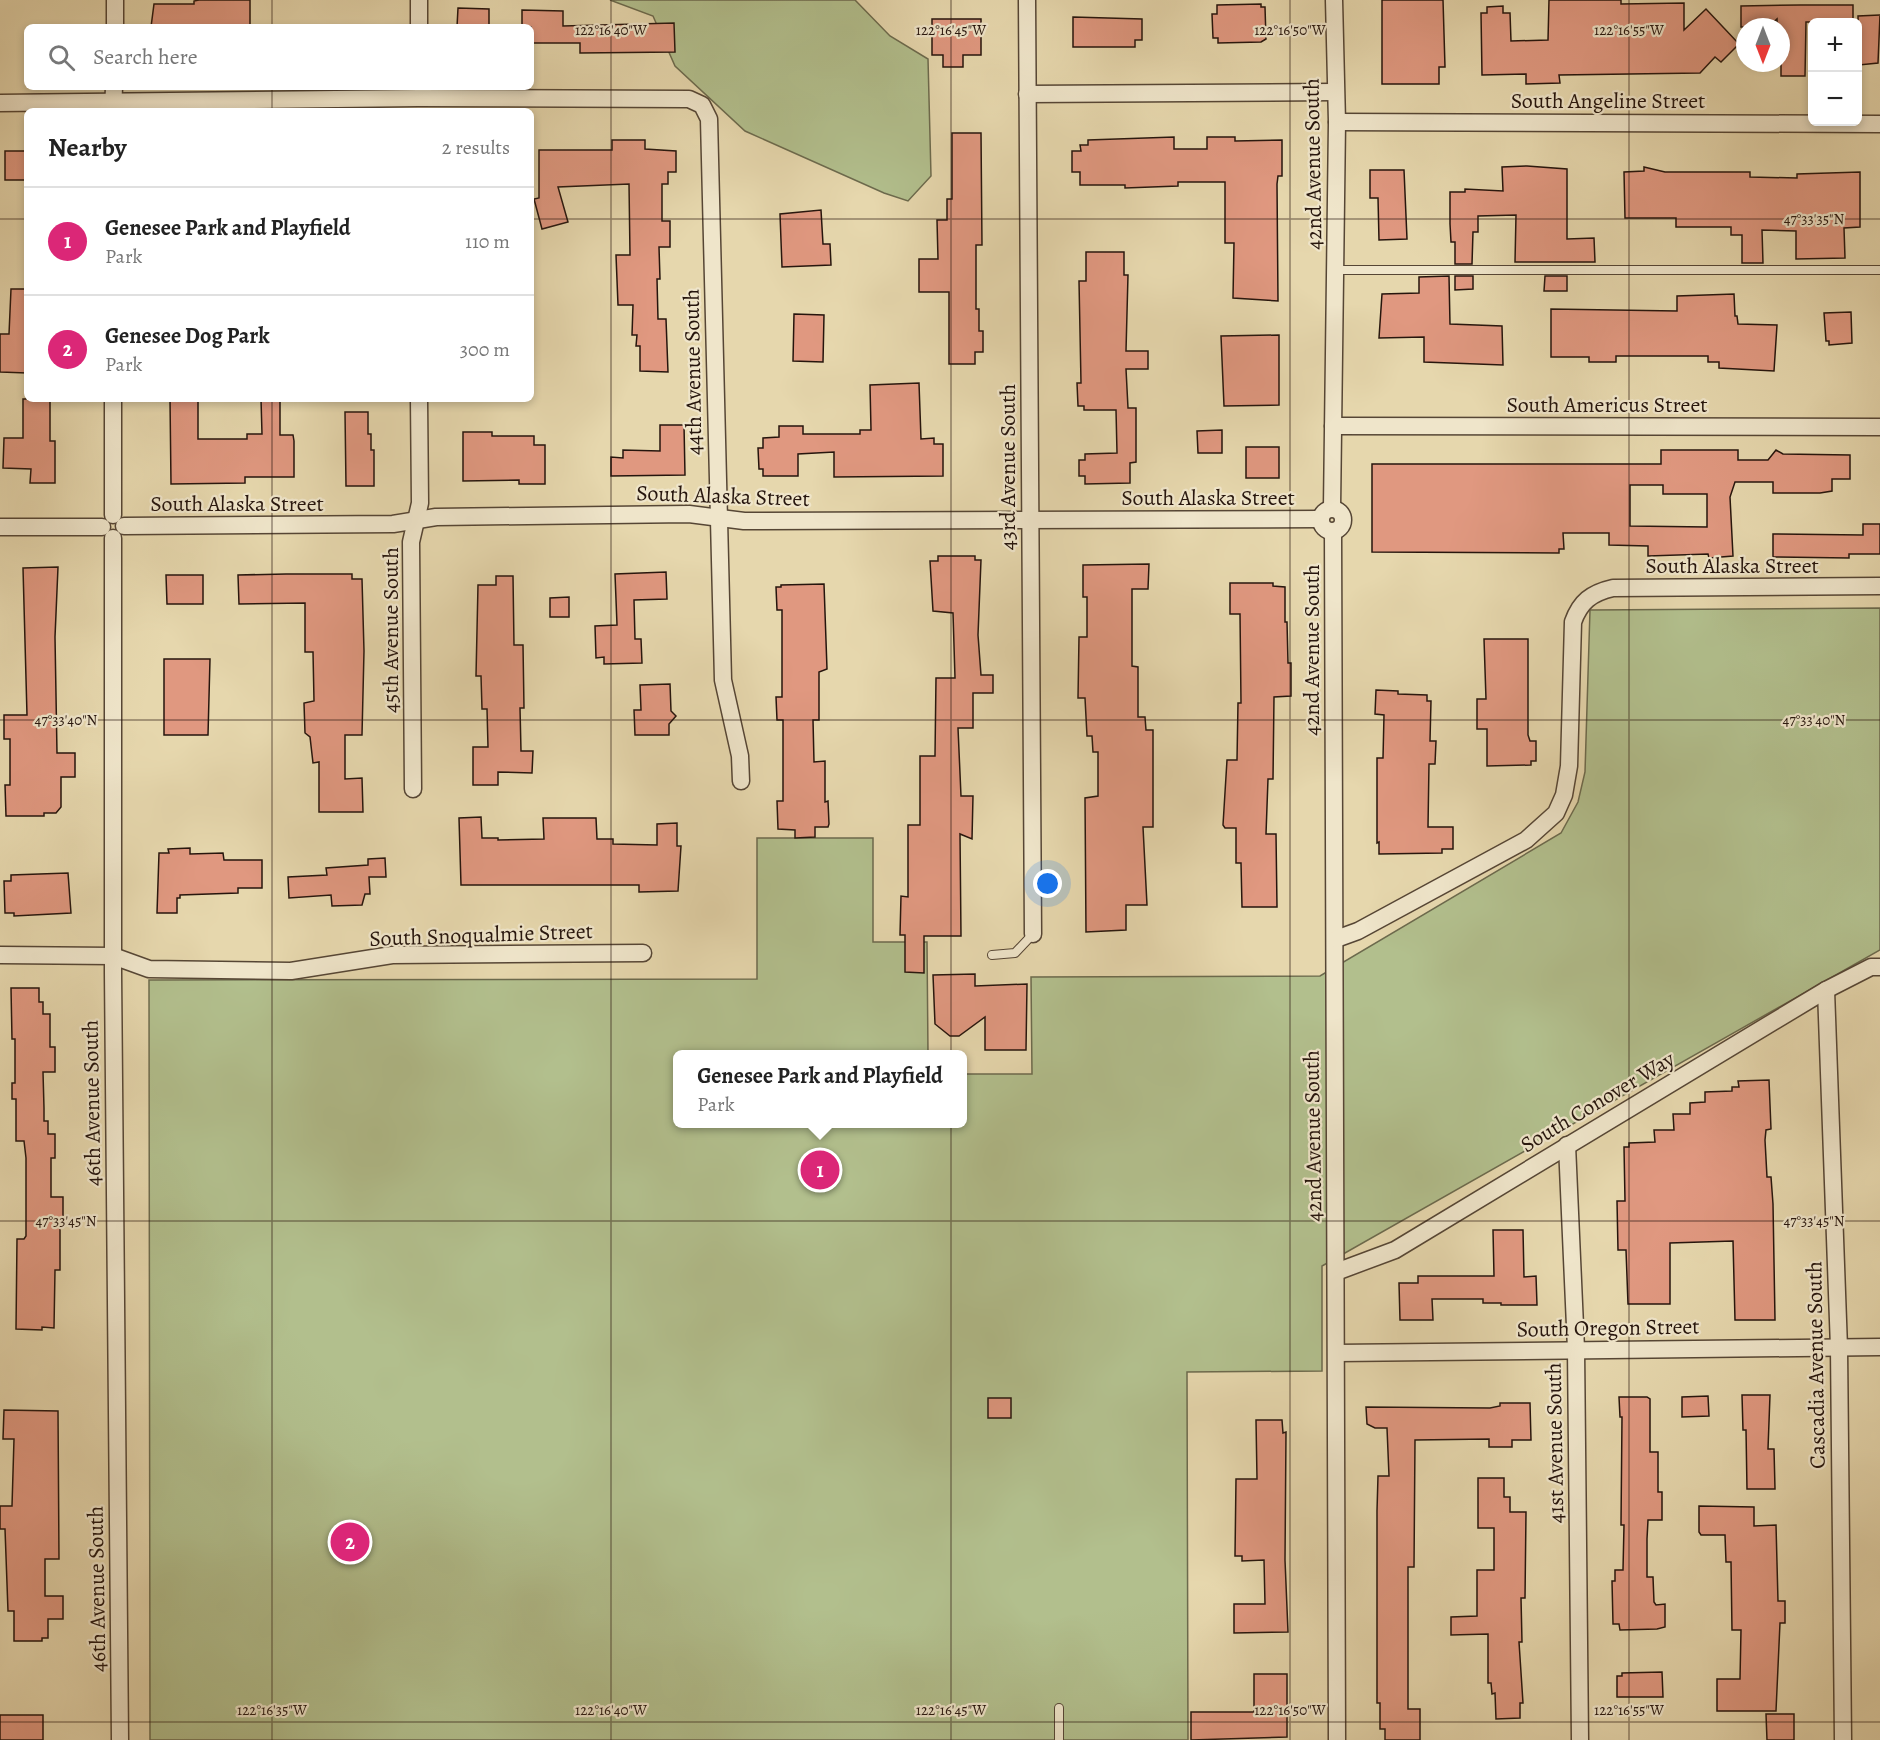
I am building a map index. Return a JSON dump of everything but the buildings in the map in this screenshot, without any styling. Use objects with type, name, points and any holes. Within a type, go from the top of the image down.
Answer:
[{"type":"street","points":[[115,0],[115,24]]},
{"type":"street","points":[[419,0],[419,24]]},
{"type":"street","name":"43rd Avenue South","points":[[1028,0],[1034,934]]},
{"type":"street","name":"42nd Avenue South","points":[[1334,0],[1334,92],[1337,122],[1336,270],[1333,426],[1324,528],[1333,531],[1337,1740]]},
{"type":"street","points":[[1027,94],[1334,92]]},
{"type":"street","points":[[0,103],[114,100],[418,99]]},
{"type":"street","name":"44th Avenue South","points":[[418,99],[688,99],[702,105],[709,119],[723,680],[740,756],[741,781]]},
{"type":"street","name":"South Angeline Street","points":[[1337,122],[1880,124]]},
{"type":"street","name":"46th Avenue South","points":[[113,402],[113,956],[120,1740]]},
{"type":"street","name":"45th Avenue South","points":[[413,789],[411,542],[420,503],[419,402]]},
{"type":"street","name":"South Americus Street","points":[[1333,426],[1880,427]]},
{"type":"street","name":"South Alaska Street","points":[[0,527],[393,524],[436,517],[689,513],[744,521],[1030,519],[1326,513]]},
{"type":"street","name":"South Alaska Street","points":[[1336,939],[1358,931],[1526,840],[1556,813],[1564,795],[1569,766],[1573,622],[1578,608],[1586,599],[1599,591],[1613,588],[1880,586]]},
{"type":"street","name":"South Snoqualmie Street","points":[[0,955],[113,956],[149,969],[291,971],[392,955],[643,953]]},
{"type":"street","name":"South Conover Way","points":[[1336,1272],[1395,1250],[1826,990],[1871,967],[1880,967]]},
{"type":"street","name":"Cascadia Avenue South","points":[[1826,990],[1839,1348],[1843,1740]]},
{"type":"street","name":"41st Avenue South","points":[[1567,1145],[1576,1349],[1580,1740]]},
{"type":"street","name":"South Oregon Street","points":[[1337,1353],[1880,1347]]},
{"type":"lane","points":[[1336,270],[1880,270]]},
{"type":"lane","points":[[992,954],[1015,953],[1034,934]]},
{"type":"lane","points":[[1059,1708],[1059,1740]]},
{"type":"green space","points":[[610,0],[855,0],[890,36],[928,59],[931,176],[908,201],[884,193],[745,131],[675,66],[653,16]]},
{"type":"green space","points":[[1880,608],[1880,950],[1322,1266],[1322,1371],[1187,1372],[1188,1740],[150,1740],[149,980],[757,979],[757,838],[873,838],[873,942],[927,942],[928,1050],[673,1050],[673,1128],[967,1128],[967,1074],[1032,1074],[1031,977],[1320,976],[1561,833],[1578,802],[1585,772],[1590,610]]},
{"type":"place","name":"Genesee Park and Playfield","points":[[820,1170]]},
{"type":"place","name":"Genesee Dog Park","points":[[350,1542]]}]
